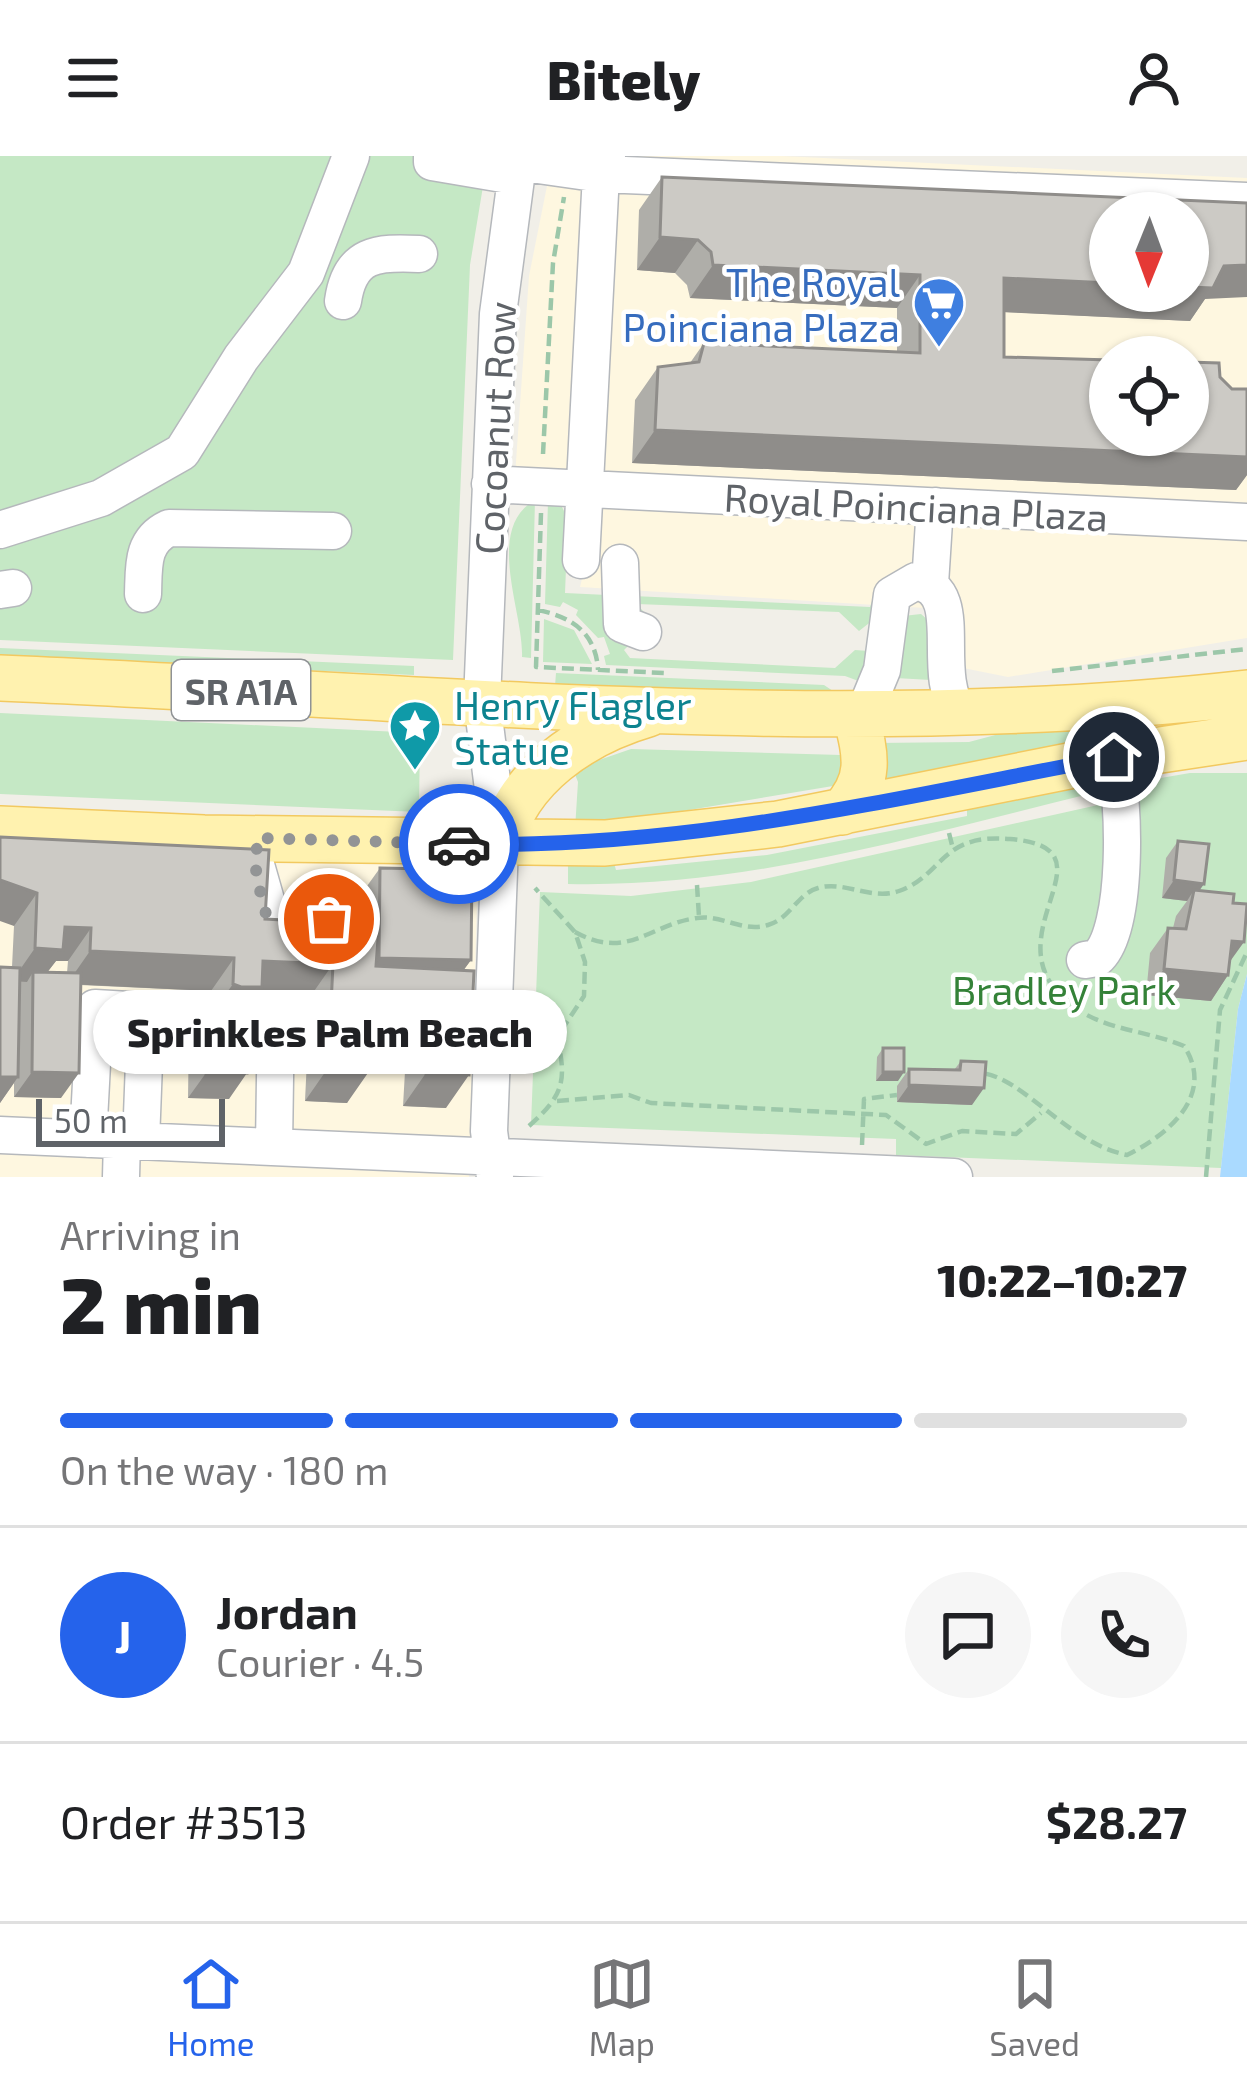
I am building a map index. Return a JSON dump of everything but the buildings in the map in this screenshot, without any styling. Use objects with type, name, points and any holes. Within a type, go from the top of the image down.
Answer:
[{"type":"main road","name":"SR A1A","points":[[8,681],[860,716],[1064,710],[1247,693]]},
{"type":"main road","points":[[500,845],[515,806],[549,766],[602,731],[663,709]]},
{"type":"main road","points":[[1064,710],[1095,728],[1114,757]]},
{"type":"main road","points":[[842,812],[856,796],[867,768],[860,716]]},
{"type":"main road","points":[[7,827],[500,845],[650,839],[842,812],[1114,757],[1247,736]]},
{"type":"street","points":[[0,530],[101,498],[182,452],[232,370],[307,273],[351,156]]},
{"type":"street","points":[[432,159],[1247,201]]},
{"type":"street","name":"Cocoanut Row","points":[[493,1167],[500,845],[482,701],[499,296],[517,165]]},
{"type":"street","points":[[581,560],[604,165]]},
{"type":"street","points":[[344,301],[350,272],[360,260],[376,253],[418,254]]},
{"type":"street","name":"Royal Poinciana Plaza","points":[[490,484],[1247,522]]},
{"type":"street","points":[[930,584],[935,506]]},
{"type":"street","points":[[143,594],[151,541],[169,528],[334,531]]},
{"type":"street","points":[[620,563],[622,624],[643,632]]},
{"type":"street","points":[[860,716],[882,670],[892,595],[910,581],[930,584],[946,603],[944,680],[960,715]]},
{"type":"street","points":[[1085,960],[1097,958],[1111,939],[1124,814],[1114,757]]},
{"type":"street","points":[[257,838],[256,875],[266,914],[329,919]]},
{"type":"street","points":[[274,1147],[276,1009]]},
{"type":"street","points":[[0,1135],[274,1147],[493,1167],[953,1177]]},
{"type":"street","points":[[117,1140],[121,1177]]},
{"type":"path","points":[[538,610],[559,615],[585,632],[598,670]]},
{"type":"path","points":[[949,833],[953,849]]},
{"type":"path","points":[[535,888],[575,932],[595,940],[631,942],[699,917],[762,927],[786,917],[808,893],[822,887],[892,893],[953,849],[976,841],[1012,839],[1054,853],[1061,871],[1040,924],[1038,952],[1052,986],[1092,1019],[1184,1046],[1194,1060],[1193,1089],[1171,1130],[1126,1155],[1089,1142],[1042,1112],[1000,1076],[975,1073]]},
{"type":"path","points":[[697,885],[699,917]]},
{"type":"path","points":[[525,1130],[557,1101],[566,1079],[557,1037],[585,987],[575,932]]},
{"type":"path","points":[[1206,1177],[1220,1010],[1247,952]]},
{"type":"path","points":[[557,1101],[629,1095],[652,1102],[892,1117],[912,1138],[926,1144],[962,1130],[1016,1134],[1042,1112]]},
{"type":"path","points":[[862,1145],[868,1096],[897,1095]]},
{"type":"shaded area","points":[[553,156],[781,156],[1247,178],[1247,638],[1008,677],[953,666],[957,610],[580,587],[606,479],[515,476],[529,276]]},
{"type":"shaded area","points":[[0,843],[478,865],[469,1177],[0,1177]]},
{"type":"green space","points":[[0,156],[488,156],[470,265],[453,660],[0,640]]},
{"type":"green space","points":[[535,500],[531,658],[522,657],[509,551],[520,513]]},
{"type":"green space","points":[[548,501],[560,503],[568,519],[565,593],[607,595],[631,643],[624,650],[630,658],[835,668],[855,650],[869,651],[864,683],[845,676],[606,665],[604,656],[610,654],[604,637],[598,638],[576,615],[578,610],[563,602],[560,607],[545,604]]},
{"type":"green space","points":[[632,579],[633,596],[870,607],[875,592],[873,620],[859,631],[839,612],[637,604],[648,617],[643,623],[628,608]]},
{"type":"green space","points":[[921,614],[929,621],[931,680],[895,678],[903,616]]},
{"type":"green space","points":[[544,619],[574,630],[592,664],[543,662]]},
{"type":"green space","points":[[0,648],[414,666],[414,675],[0,657]]},
{"type":"green space","points":[[556,673],[824,685],[842,697],[555,686]]},
{"type":"green space","points":[[0,713],[420,733],[419,812],[0,794]]},
{"type":"green space","points":[[1026,727],[1065,728],[1094,743],[880,790],[875,743],[969,742]]},
{"type":"green space","points":[[631,749],[846,757],[839,785],[575,829],[578,782],[573,769]]},
{"type":"green space","name":"Bradley Park","points":[[1190,773],[1247,773],[1247,974],[1238,1009],[1221,1168],[896,1155],[896,1139],[531,1125],[540,892],[631,896],[751,882],[1143,795],[1155,779]]},
{"type":"green space","points":[[1086,782],[1089,794],[830,856],[700,878],[568,884],[568,864],[614,863],[616,870],[767,855],[967,816],[967,807]]},
{"type":"water","points":[[1247,974],[1247,1177],[1220,1177],[1238,1009]]},
{"type":"way so far","points":[[329,919],[266,914],[256,875],[257,838],[459,844]]},
{"type":"place","name":"The Royal Poinciana Plaza","points":[[939,349]]},
{"type":"place","name":"Henry Flagler Statue","points":[[415,772]]},
{"type":"place","name":"Sprinkles Palm Beach","points":[[329,919]]},
{"type":"route","points":[[459,844],[604,843],[714,833],[1114,757]]}]
